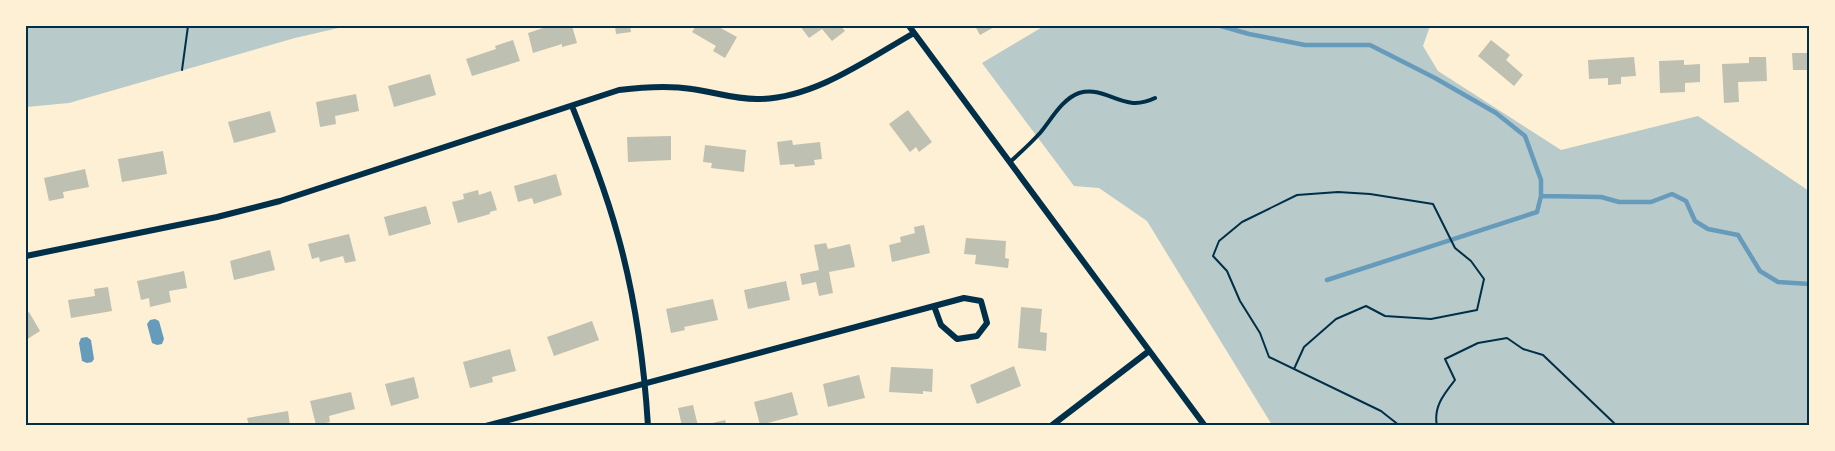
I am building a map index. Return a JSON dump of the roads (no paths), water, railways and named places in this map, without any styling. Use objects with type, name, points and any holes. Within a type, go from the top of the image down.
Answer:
[{"type":"street","points":[[909,26],[1205,426]]},
{"type":"street","points":[[26,256],[217,217],[280,201],[619,90],[669,86],[737,98],[783,97],[823,83],[914,33]]},
{"type":"street","points":[[572,106],[602,184],[631,290],[645,382],[648,426]]},
{"type":"street","points":[[486,426],[645,382],[964,298],[981,301],[987,323],[977,336],[957,339],[942,325],[934,306]]},
{"type":"street","points":[[1051,426],[1149,351]]},
{"type":"lane","points":[[1010,162],[1038,135],[1060,107],[1079,93],[1093,92],[1108,95],[1129,104],[1143,104],[1155,99]]},
{"type":"water","points":[[150,320],[159,321],[164,339],[162,344],[157,345],[152,343],[147,324]]},
{"type":"water","points":[[87,337],[91,340],[94,359],[87,363],[82,361],[79,343],[81,338]]},
{"type":"waterway","points":[[1221,26],[1305,45],[1370,45],[1435,78],[1496,113],[1525,136],[1541,180],[1541,196],[1537,212],[1327,280]]},
{"type":"waterway","points":[[1541,196],[1601,197],[1619,202],[1651,202],[1672,194],[1686,201],[1695,221],[1708,229],[1738,235],[1760,271],[1778,282],[1810,284]]}]
